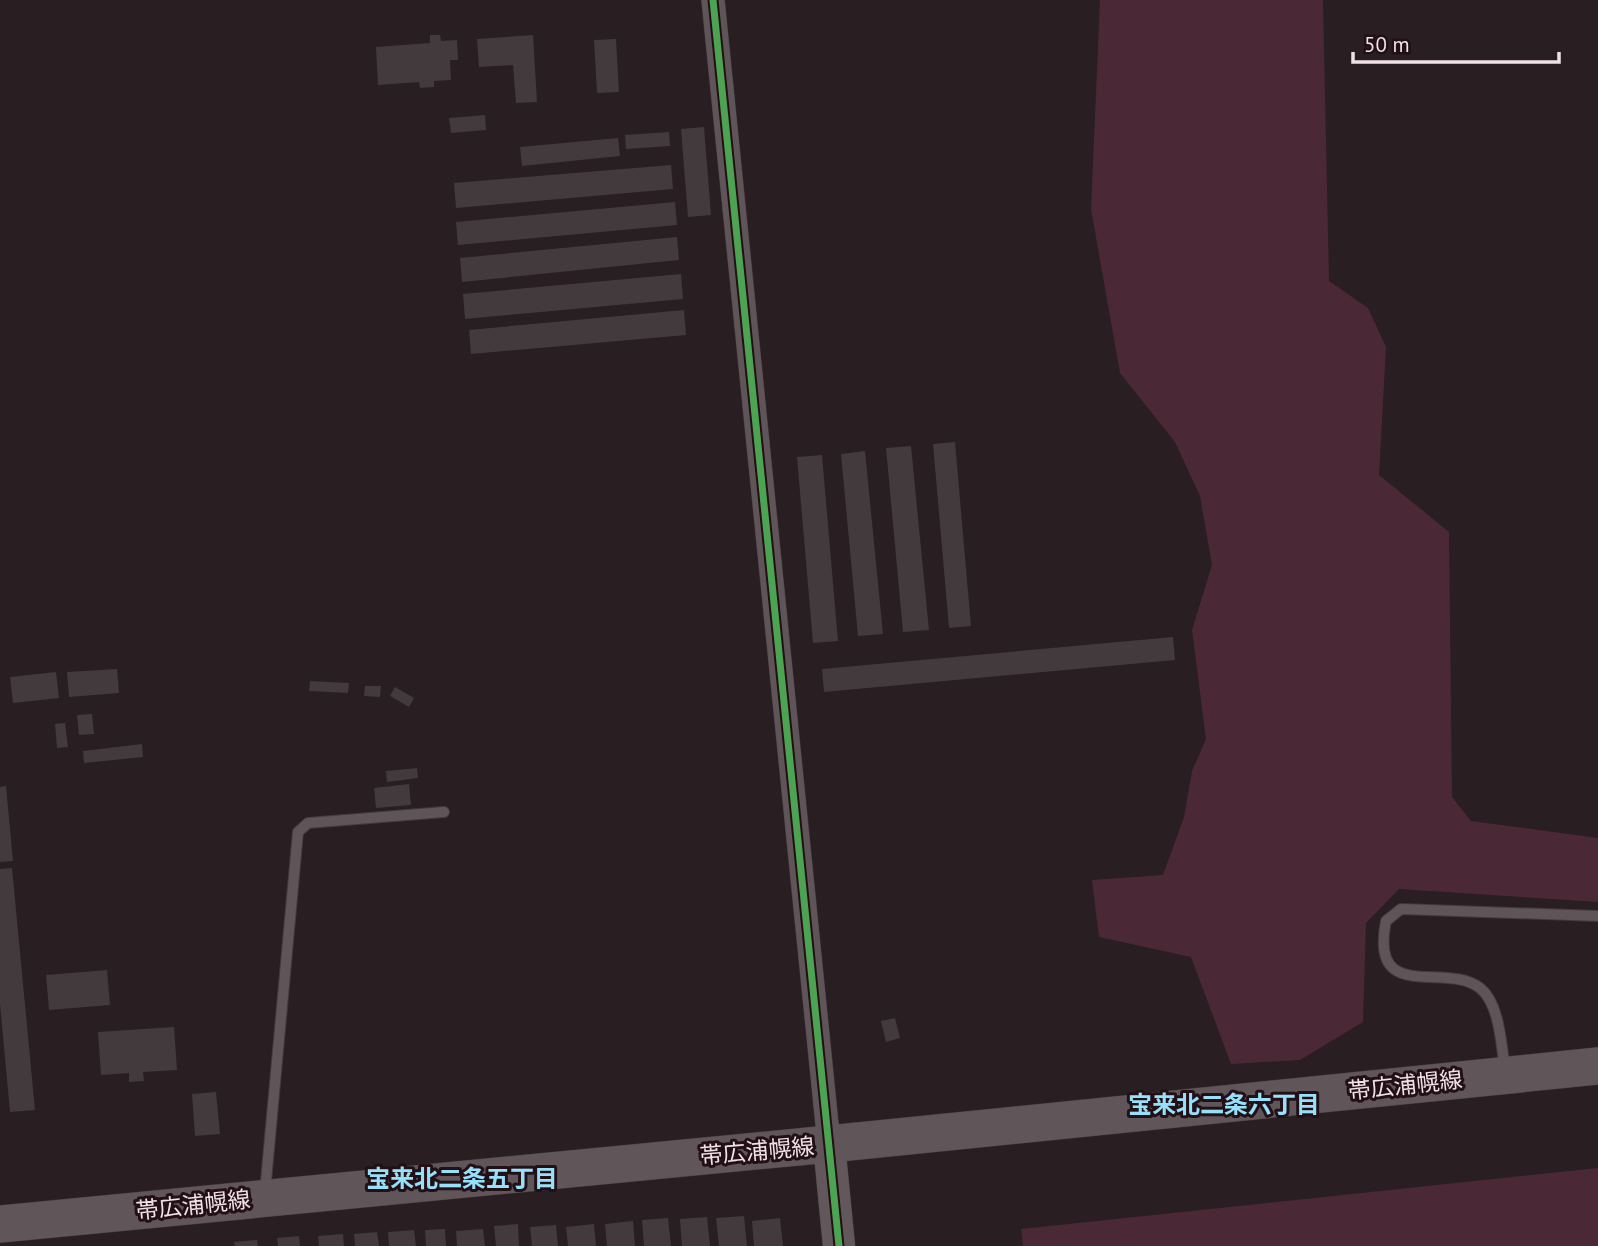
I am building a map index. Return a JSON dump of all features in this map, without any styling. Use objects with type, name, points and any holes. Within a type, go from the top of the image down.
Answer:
[{"type":"main road","name":"帯広浦幌線","points":[[0,1224],[1598,1066]]},
{"type":"street","points":[[713,0],[839,1246]]},
{"type":"lane","points":[[264,1198],[298,832],[309,823],[444,812]]},
{"type":"lane","points":[[1506,1075],[1496,1011],[1480,988],[1456,978],[1407,976],[1390,964],[1382,941],[1386,921],[1401,909],[1598,916]]},
{"type":"shaded area","points":[[1100,0],[1323,0],[1329,281],[1368,308],[1386,347],[1379,475],[1449,532],[1452,797],[1471,821],[1598,838],[1598,902],[1399,889],[1366,923],[1363,1022],[1300,1060],[1231,1064],[1191,957],[1099,937],[1092,880],[1163,875],[1184,817],[1192,771],[1206,739],[1192,630],[1212,565],[1200,496],[1175,442],[1120,373],[1091,209]]},
{"type":"shaded area","points":[[1598,1168],[1598,1246],[1023,1246],[1021,1229]]},
{"type":"building","points":[[430,35],[440,35],[441,41],[457,40],[458,60],[450,60],[451,80],[434,81],[434,87],[420,88],[419,82],[378,85],[376,47],[430,43]]},
{"type":"building","points":[[533,35],[537,102],[516,103],[513,65],[479,67],[477,39]]},
{"type":"building","points":[[616,39],[619,92],[597,93],[594,40]]},
{"type":"building","points":[[485,115],[486,130],[451,133],[449,118]]},
{"type":"building","points":[[704,127],[711,215],[688,217],[681,129]]},
{"type":"building","points":[[669,132],[670,146],[626,149],[625,135]]},
{"type":"building","points":[[618,138],[620,156],[522,166],[520,147]]},
{"type":"building","points":[[671,165],[673,189],[456,208],[454,183]]},
{"type":"building","points":[[675,202],[677,225],[458,245],[456,222]]},
{"type":"building","points":[[677,237],[679,260],[462,282],[460,258]]},
{"type":"building","points":[[681,274],[683,299],[465,319],[463,294]]},
{"type":"building","points":[[684,310],[686,335],[471,354],[469,330]]},
{"type":"building","points":[[955,442],[971,626],[949,628],[933,444]]},
{"type":"building","points":[[911,446],[929,630],[903,632],[886,448]]},
{"type":"building","points":[[865,451],[883,634],[858,636],[841,454]]},
{"type":"building","points":[[822,455],[838,641],[813,643],[797,457]]},
{"type":"building","points":[[1173,637],[1175,660],[824,692],[822,669]]},
{"type":"building","points":[[117,669],[119,693],[69,697],[67,672]]},
{"type":"building","points":[[56,672],[59,698],[13,703],[10,677]]},
{"type":"building","points":[[310,681],[349,683],[348,693],[309,691]]},
{"type":"building","points":[[365,686],[381,686],[380,697],[364,696]]},
{"type":"building","points":[[395,687],[414,698],[409,707],[390,696]]},
{"type":"building","points":[[92,714],[94,734],[79,735],[77,715]]},
{"type":"building","points":[[65,723],[68,747],[57,748],[55,724]]},
{"type":"building","points":[[142,744],[143,757],[84,763],[83,751]]},
{"type":"building","points":[[417,768],[418,778],[387,782],[386,771]]},
{"type":"building","points":[[409,784],[411,805],[376,808],[374,788]]},
{"type":"building","points":[[6,786],[13,861],[0,862],[0,787]]},
{"type":"building","points":[[12,868],[35,1110],[10,1112],[0,1004],[0,869]]},
{"type":"building","points":[[107,970],[110,1005],[49,1010],[46,975]]},
{"type":"building","points":[[895,1018],[900,1038],[886,1042],[881,1021]]},
{"type":"building","points":[[174,1027],[177,1070],[143,1072],[144,1081],[129,1082],[129,1073],[101,1075],[98,1032]]},
{"type":"building","points":[[216,1092],[220,1134],[195,1136],[192,1094]]},
{"type":"building","points":[[744,1216],[747,1246],[719,1246],[716,1218]]},
{"type":"building","points":[[707,1217],[710,1246],[682,1246],[680,1219]]},
{"type":"building","points":[[668,1218],[671,1246],[644,1246],[642,1220]]},
{"type":"building","points":[[780,1218],[783,1246],[754,1246],[752,1221]]},
{"type":"building","points":[[633,1221],[635,1246],[607,1246],[605,1224]]},
{"type":"building","points":[[518,1224],[519,1246],[496,1246],[494,1226]]},
{"type":"building","points":[[594,1224],[596,1246],[568,1246],[566,1227]]},
{"type":"building","points":[[556,1225],[558,1246],[532,1246],[530,1227]]},
{"type":"building","points":[[445,1229],[446,1246],[426,1246],[425,1230]]},
{"type":"building","points":[[483,1229],[485,1246],[457,1246],[456,1231]]},
{"type":"building","points":[[414,1230],[416,1246],[389,1246],[388,1232]]},
{"type":"building","points":[[377,1232],[379,1246],[355,1246],[354,1234]]},
{"type":"building","points":[[343,1234],[344,1246],[319,1246],[318,1236]]},
{"type":"building","points":[[299,1236],[300,1246],[278,1246],[277,1238]]},
{"type":"building","points":[[257,1240],[258,1246],[235,1246],[234,1242]]},
{"type":"cycle path","points":[[713,0],[839,1246]]},
{"type":"district","name":"宝来北二条六丁目","points":[[1224,1105]]},
{"type":"district","name":"宝来北二条五丁目","points":[[462,1179]]}]
